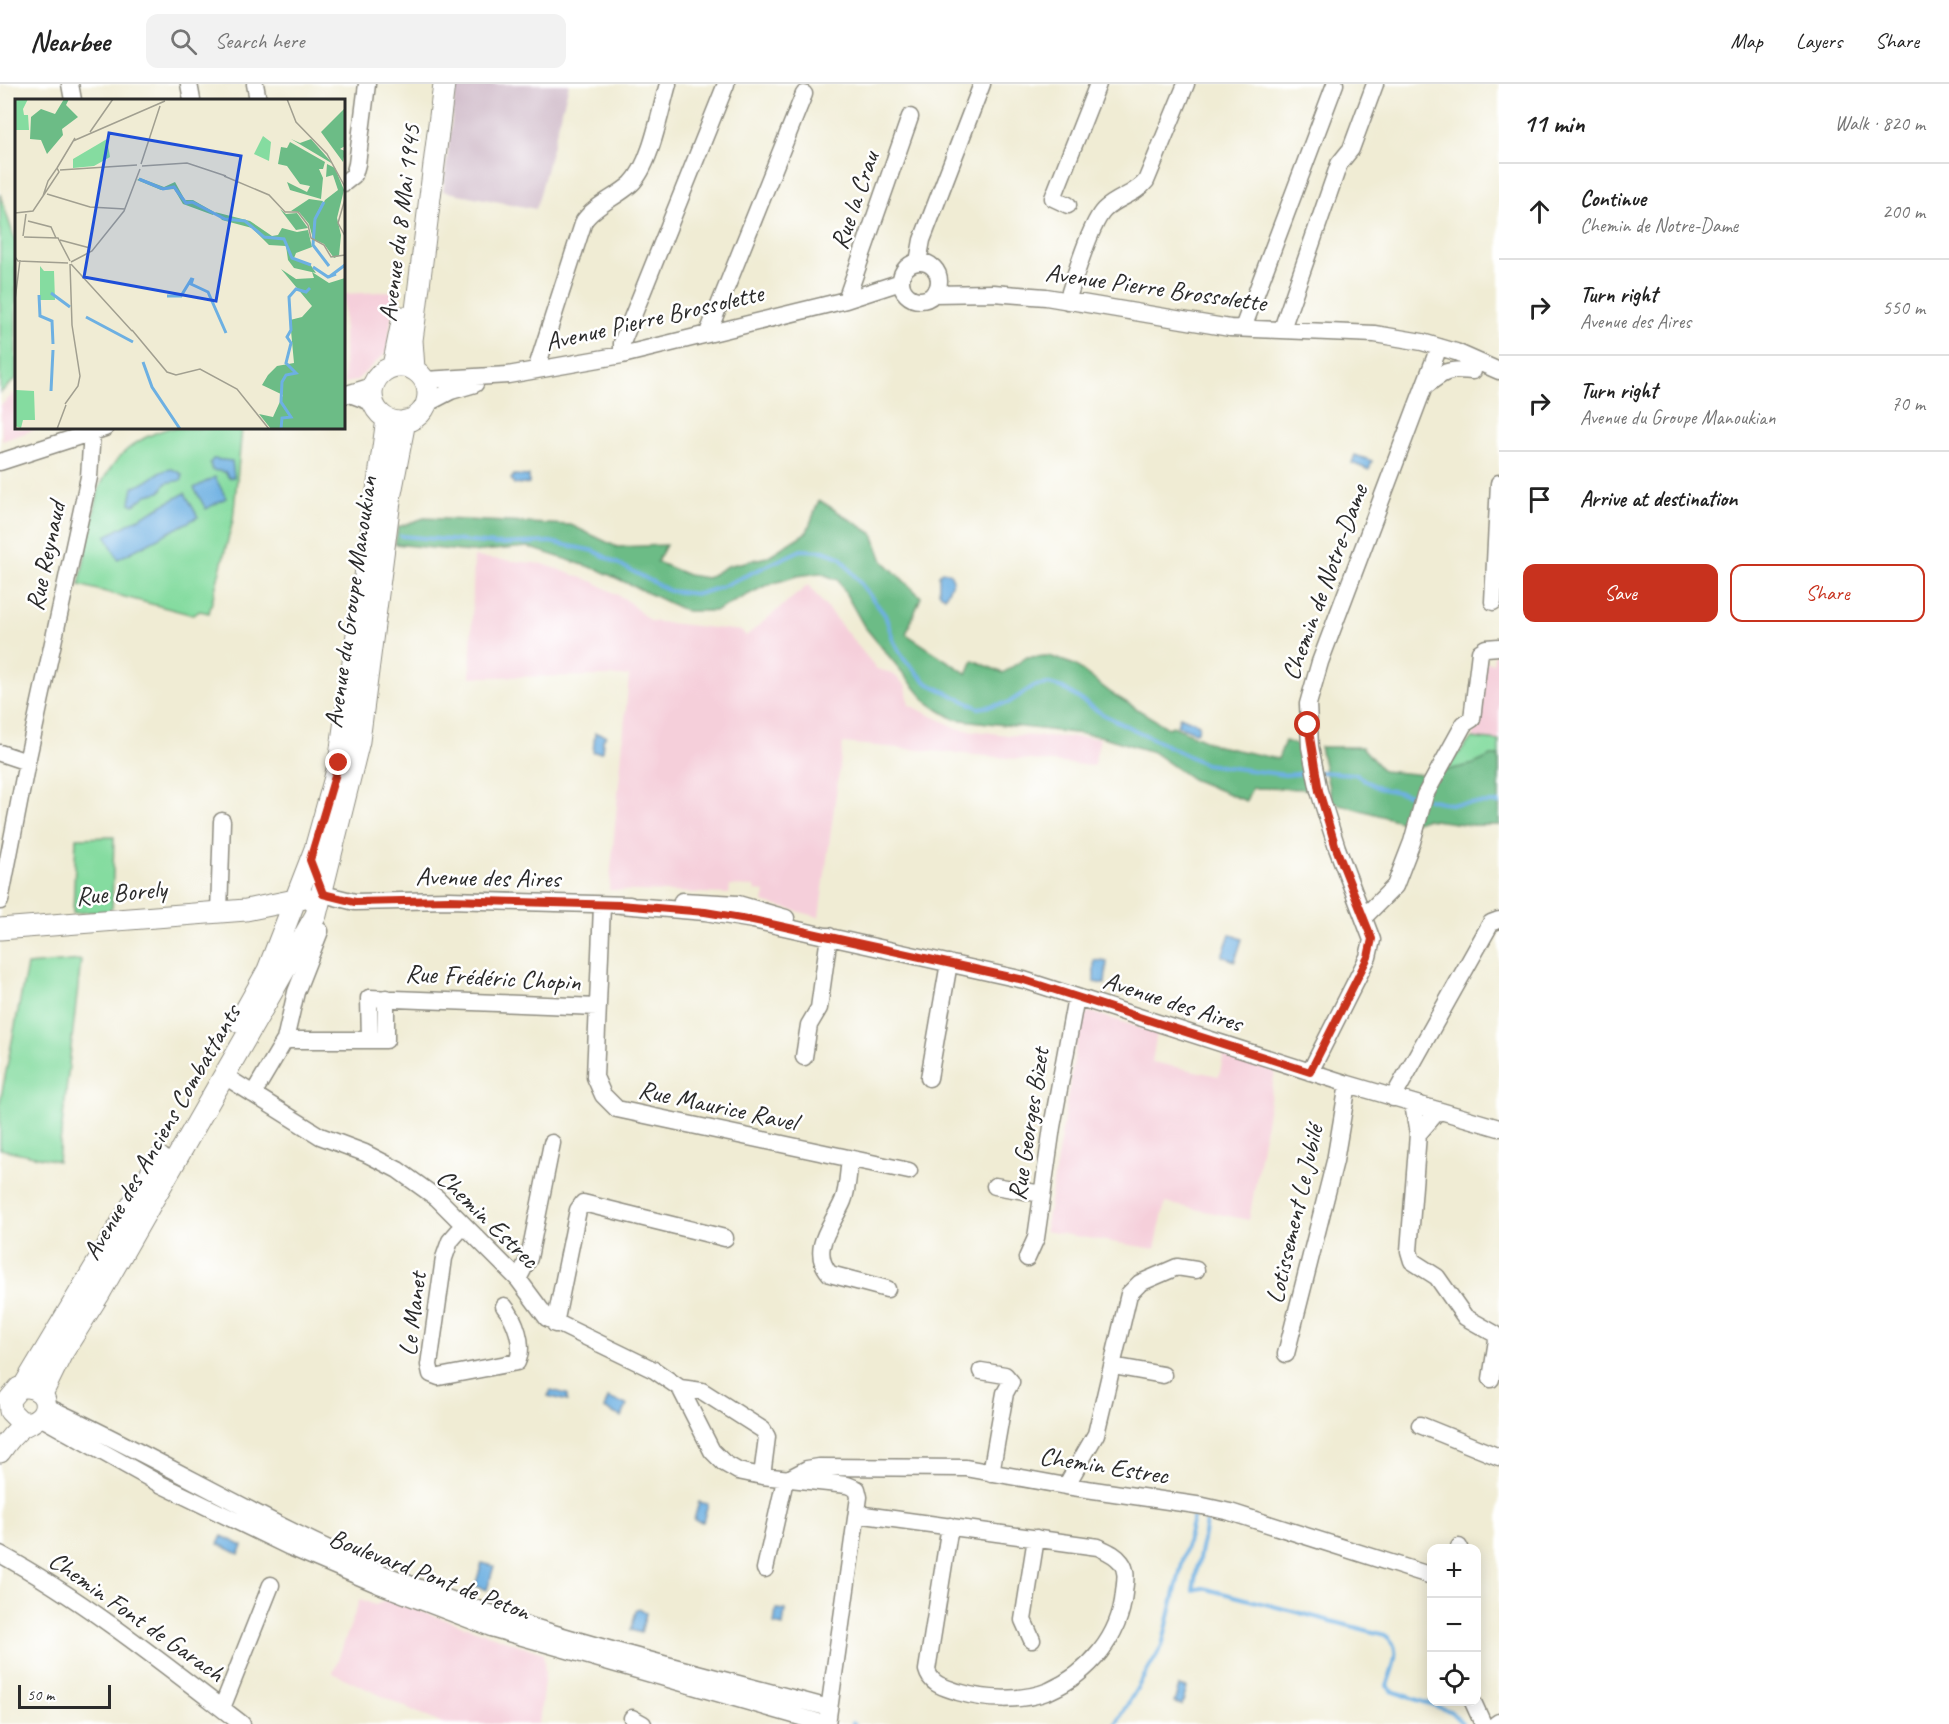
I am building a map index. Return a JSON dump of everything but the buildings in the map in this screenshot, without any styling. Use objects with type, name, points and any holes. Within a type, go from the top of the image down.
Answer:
[{"type":"main road","name":"Avenue du 8 Mai 1945","points":[[420,374],[412,340],[432,84]]},
{"type":"main road","name":"Avenue du 8 Mai 1945","points":[[393,366],[444,84]]},
{"type":"main road","points":[[393,366],[407,366],[420,374],[428,389],[426,404],[419,415],[385,407],[377,378],[393,366]]},
{"type":"main road","name":"Avenue du Groupe Manoukian","points":[[287,908],[310,860],[339,763],[385,407]]},
{"type":"main road","name":"Avenue du Groupe Manoukian","points":[[323,913],[359,741],[389,503],[385,407]]},
{"type":"main road","points":[[297,948],[287,908],[323,913],[310,860]]},
{"type":"main road","name":"Avenue des Anciens Combattants","points":[[22,1404],[268,970],[287,908]]},
{"type":"main road","name":"Rue Borely","points":[[0,929],[287,908]]},
{"type":"main road","name":"Avenue des Anciens Combattants","points":[[22,1404],[61,1355],[98,1296],[297,948],[323,913]]},
{"type":"main road","points":[[0,1435],[22,1404]]},
{"type":"main road","points":[[0,1452],[20,1428],[22,1404]]},
{"type":"street","points":[[70,84],[73,99]]},
{"type":"street","points":[[189,84],[192,99]]},
{"type":"street","points":[[255,84],[258,99]]},
{"type":"street","points":[[345,182],[354,175],[357,164],[367,84]]},
{"type":"street","points":[[536,370],[584,221],[591,212],[634,181],[646,160],[668,84]]},
{"type":"street","points":[[622,355],[622,343],[726,84]]},
{"type":"street","points":[[918,262],[922,240],[982,84]]},
{"type":"street","points":[[1068,205],[1053,198],[1098,84]]},
{"type":"street","points":[[1067,301],[1096,220],[1110,205],[1139,189],[1146,181],[1186,84]]},
{"type":"street","points":[[1243,328],[1335,84]]},
{"type":"street","points":[[1282,329],[1339,164],[1351,148],[1375,84]]},
{"type":"street","points":[[708,333],[804,94]]},
{"type":"street","name":"Rue la Crau","points":[[846,300],[910,117]]},
{"type":"street","points":[[918,262],[929,264],[936,286],[922,300],[904,288],[908,267],[918,262]]},
{"type":"street","name":"Avenue Pierre Brossolette","points":[[936,286],[1067,301],[1142,315],[1243,328],[1349,333],[1437,352],[1499,371]]},
{"type":"street","name":"Avenue Pierre Brossolette","points":[[426,404],[452,391],[508,375],[622,355],[904,288]]},
{"type":"street","name":"Avenue Pierre Brossolette","points":[[1437,352],[1499,382]]},
{"type":"street","name":"Chemin de Notre-Dame","points":[[1310,1072],[1368,957],[1372,939],[1365,916],[1336,848],[1319,791],[1310,747],[1308,704],[1320,662],[1437,352]]},
{"type":"street","points":[[1423,387],[1442,373],[1454,369],[1473,371]]},
{"type":"street","name":"Avenue Pierre Brossolette","points":[[420,374],[508,375]]},
{"type":"street","points":[[346,395],[385,407]]},
{"type":"street","points":[[0,462],[98,429]]},
{"type":"street","name":"Rue Reynaud","points":[[1,890],[98,429]]},
{"type":"street","points":[[60,440],[79,453],[88,468]]},
{"type":"street","points":[[1493,602],[1499,483]]},
{"type":"street","points":[[1365,916],[1395,886],[1413,842],[1424,798],[1464,724],[1472,719],[1480,652],[1492,648]]},
{"type":"street","points":[[0,753],[27,762]]},
{"type":"street","points":[[219,912],[222,821]]},
{"type":"street","name":"Avenue des Aires","points":[[323,913],[355,902],[449,900],[620,905],[705,912],[829,936],[1024,980],[1437,1112],[1499,1128]]},
{"type":"street","name":"Rue Maurice Ravel","points":[[602,906],[595,1077],[603,1095],[617,1109],[909,1170]]},
{"type":"street","points":[[253,1094],[290,1040],[296,992],[323,913]]},
{"type":"street","points":[[1393,1098],[1491,923],[1499,920]]},
{"type":"street","points":[[804,1057],[809,1024],[819,1008],[829,936]]},
{"type":"street","points":[[929,1078],[949,963]]},
{"type":"street","name":"Rue Georges Bizet","points":[[1028,1258],[1036,1238],[1076,997]]},
{"type":"street","name":"Rue Frédéric Chopin","points":[[290,1040],[370,1039],[369,998],[598,1007]]},
{"type":"street","name":"Chemin Estrec","points":[[223,1076],[320,1136],[365,1153],[398,1170],[437,1198],[518,1279],[555,1324],[654,1370],[680,1388],[702,1391],[763,1430],[767,1437],[762,1476]]},
{"type":"street","name":"Lotissement Le Jubilé","points":[[1286,1354],[1335,1161],[1348,1084]]},
{"type":"street","points":[[1413,1104],[1418,1134],[1409,1251],[1412,1261],[1437,1277],[1466,1317],[1495,1334],[1497,1340],[1491,1379]]},
{"type":"street","points":[[1418,1134],[1437,1112]]},
{"type":"street","points":[[518,1279],[529,1258],[552,1143]]},
{"type":"street","points":[[850,1159],[844,1200],[824,1236],[820,1257],[830,1274],[887,1288]]},
{"type":"street","points":[[995,1186],[1042,1194]]},
{"type":"street","points":[[555,1324],[578,1210],[583,1203],[725,1238]]},
{"type":"street","name":"Le Manet","points":[[464,1225],[450,1241],[444,1258],[429,1365],[431,1374],[439,1377],[518,1362],[521,1354],[513,1318],[504,1306]]},
{"type":"street","points":[[1066,1486],[1096,1434],[1130,1294],[1140,1283],[1177,1267],[1196,1270]]},
{"type":"street","points":[[1113,1366],[1163,1375]]},
{"type":"street","points":[[981,1371],[1005,1375],[1011,1382],[1005,1393],[991,1473]]},
{"type":"street","name":"Chemin Estrec","points":[[680,1388],[712,1451],[724,1463],[738,1471],[785,1480],[807,1469],[819,1467],[966,1468],[1230,1512],[1427,1575]]},
{"type":"street","name":"Boulevard Pont de Peton","points":[[22,1404],[158,1483],[290,1547],[379,1585],[491,1628],[827,1718]]},
{"type":"street","points":[[1420,1425],[1499,1457]]},
{"type":"street","points":[[765,1569],[785,1480],[847,1485],[856,1490],[860,1497],[827,1718]]},
{"type":"street","points":[[857,1514],[950,1526],[1098,1547],[1112,1553],[1121,1562],[1126,1572],[1125,1584],[1118,1622],[1108,1641],[1094,1659],[1076,1676],[1062,1685],[1028,1696],[972,1696],[937,1685],[929,1679],[927,1670],[950,1526]]},
{"type":"street","points":[[1032,1640],[1023,1620],[1036,1538]]},
{"type":"street","name":"Chemin Font de Garach","points":[[0,1554],[46,1580],[140,1645],[242,1724]]},
{"type":"street","points":[[222,1708],[271,1585]]},
{"type":"street","points":[[1475,1706],[1483,1724]]},
{"type":"shaded area","points":[[456,84],[569,84],[536,209],[443,191]]},
{"type":"shaded area","points":[[395,291],[387,352],[356,381],[345,383],[345,294]]},
{"type":"shaded area","points":[[15,393],[15,429],[36,429],[2,441],[0,406]]},
{"type":"shaded area","points":[[474,557],[543,564],[594,582],[625,599],[650,621],[742,631],[746,636],[808,585],[877,669],[892,673],[906,686],[909,705],[959,729],[1008,735],[1100,738],[1094,766],[843,743],[819,917],[763,902],[765,892],[755,891],[755,887],[730,886],[729,894],[609,890],[629,676],[470,677]]},
{"type":"shaded area","points":[[1495,651],[1499,651],[1499,741],[1472,738],[1474,728],[1477,728],[1485,662],[1493,663]]},
{"type":"shaded area","points":[[1091,1012],[1157,1033],[1152,1062],[1219,1076],[1224,1054],[1275,1071],[1249,1220],[1165,1203],[1155,1249],[1045,1231],[1081,1017]]},
{"type":"shaded area","points":[[360,1599],[375,1605],[388,1600],[543,1653],[545,1672],[539,1724],[442,1724],[333,1673]]},
{"type":"green space","points":[[0,194],[15,240],[15,380],[0,393]]},
{"type":"green space","points":[[166,429],[242,429],[233,520],[209,613],[200,611],[193,615],[79,585],[99,488],[105,476],[127,450]]},
{"type":"green space","points":[[819,500],[873,534],[883,561],[921,597],[906,634],[967,674],[973,660],[1003,673],[1027,657],[1049,656],[1075,665],[1111,693],[1168,728],[1173,726],[1218,746],[1278,759],[1285,741],[1304,747],[1310,789],[1252,788],[1246,801],[1192,779],[1153,752],[1100,736],[954,719],[926,701],[864,626],[838,580],[820,573],[797,576],[765,586],[716,611],[686,611],[599,570],[528,547],[471,552],[395,544],[398,527],[424,518],[571,525],[617,547],[666,545],[657,562],[688,575],[707,578],[727,566],[767,557],[807,532]]},
{"type":"green space","points":[[1472,738],[1499,741],[1499,825],[1471,825],[1436,780]]},
{"type":"green space","points":[[1320,747],[1362,747],[1383,771],[1426,775],[1474,764],[1491,756],[1499,756],[1499,825],[1471,825],[1425,819],[1410,824],[1332,802]]},
{"type":"green space","points":[[114,837],[112,908],[109,911],[73,913],[76,838]]},
{"type":"green space","points":[[81,960],[58,1161],[0,1149],[0,1102],[27,965]]},
{"type":"water","points":[[1355,455],[1372,461],[1369,470],[1352,463]]},
{"type":"water","points":[[213,459],[232,461],[234,477],[229,478],[225,472],[212,470],[210,463]]},
{"type":"water","points":[[172,469],[182,474],[182,480],[166,483],[160,492],[147,495],[134,505],[130,503],[133,487],[161,472]]},
{"type":"water","points":[[514,475],[529,476],[529,484],[514,484],[511,479]]},
{"type":"water","points":[[215,477],[226,498],[206,509],[194,488]]},
{"type":"water","points":[[185,493],[198,517],[118,559],[106,536]]},
{"type":"water","points":[[942,571],[950,573],[953,580],[945,597],[939,592],[939,575]]},
{"type":"water","points":[[1180,716],[1199,724],[1198,731],[1177,725]]},
{"type":"water","points":[[595,733],[606,735],[602,752],[593,752]]},
{"type":"water","points":[[1230,934],[1242,939],[1235,961],[1222,956]]},
{"type":"water","points":[[1094,960],[1107,962],[1105,984],[1094,982]]},
{"type":"water","points":[[551,1390],[567,1394],[567,1401],[548,1396]]},
{"type":"water","points":[[608,1398],[627,1405],[622,1417],[604,1409]]},
{"type":"water","points":[[699,1502],[708,1504],[703,1522],[694,1520]]},
{"type":"water","points":[[222,1536],[243,1546],[239,1554],[218,1544]]},
{"type":"water","points":[[482,1563],[494,1566],[487,1590],[475,1586]]},
{"type":"water","points":[[639,1609],[646,1613],[641,1633],[631,1630],[636,1611]]},
{"type":"water","points":[[776,1609],[785,1610],[783,1626],[774,1624]]},
{"type":"water","points":[[1179,1686],[1187,1688],[1182,1705],[1174,1703]]},
{"type":"waterway","points":[[401,536],[496,544],[550,542],[594,551],[670,591],[698,594],[721,587],[801,550],[823,551],[840,557],[885,615],[894,642],[904,659],[927,683],[979,708],[1008,703],[1034,686],[1049,684],[1063,688],[1104,715],[1205,764],[1285,775],[1309,773]]},
{"type":"waterway","points":[[1320,772],[1355,774],[1378,788],[1421,797]]},
{"type":"waterway","points":[[1428,799],[1450,804],[1499,803]]},
{"type":"waterway","points":[[1116,1724],[1162,1646],[1193,1518]]},
{"type":"waterway","points":[[1206,1523],[1193,1590],[1203,1588],[1385,1635],[1391,1640],[1395,1652],[1394,1665],[1387,1686],[1392,1691],[1450,1711],[1463,1724]]},
{"type":"route","points":[[339,763],[310,860],[314,876],[323,894],[355,902],[449,900],[620,905],[705,912],[753,920],[1024,980],[1310,1072],[1316,1056],[1368,957],[1372,939],[1365,916],[1336,848],[1319,791],[1308,725]]}]
